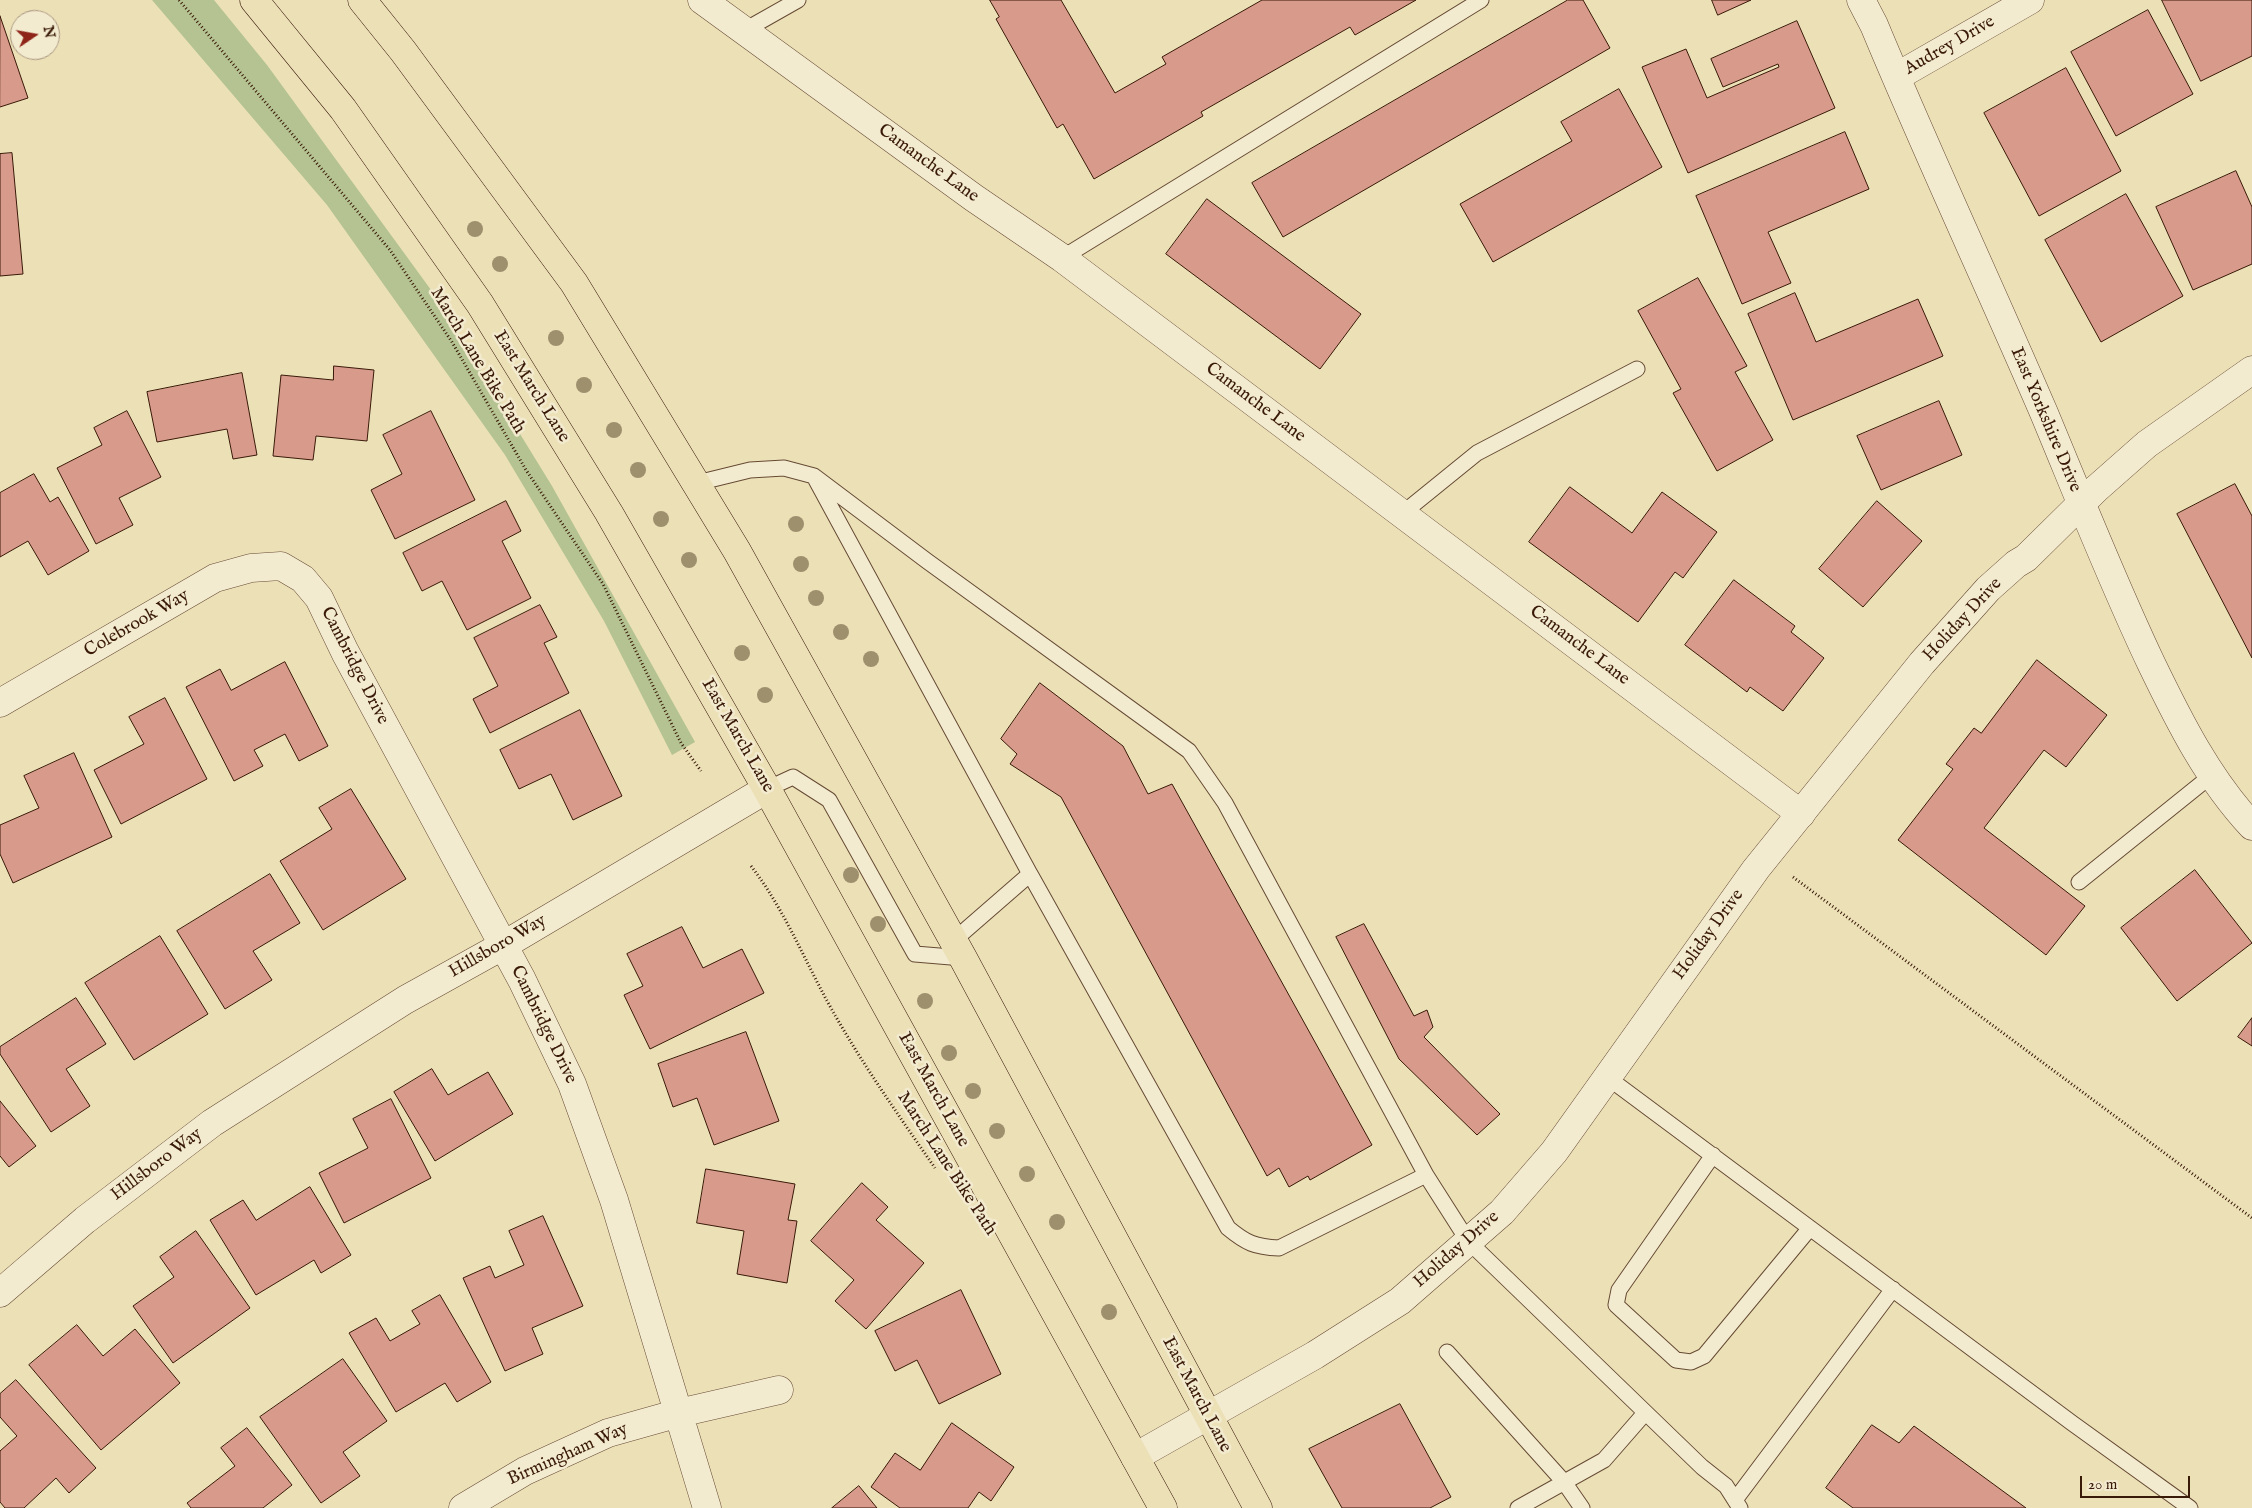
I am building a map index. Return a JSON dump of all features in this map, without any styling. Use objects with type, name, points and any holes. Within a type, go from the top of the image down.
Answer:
[{"type":"main road","name":"East March Lane","points":[[254,0],[343,108],[480,304],[609,512],[767,789],[1163,1508]]},
{"type":"main road","name":"East March Lane","points":[[362,0],[403,51],[574,283],[697,483],[742,559],[958,950],[1258,1508]]},
{"type":"street","name":"Camanche Lane","points":[[702,0],[966,193],[1062,258],[1404,513],[1801,814]]},
{"type":"street","name":"East Yorkshire Drive","points":[[1861,0],[2044,414],[2081,505],[2176,714],[2212,775],[2252,826]]},
{"type":"street","name":"Audrey Drive","points":[[1896,77],[2030,0]]},
{"type":"street","name":"Holiday Drive","points":[[1135,1456],[1208,1417],[1315,1355],[1400,1301],[1502,1212],[1554,1152],[1766,857],[1922,663],[1988,589],[2016,564],[2026,558],[2148,444],[2252,370]]},
{"type":"street","name":"Colebrook Way","points":[[0,703],[215,578],[251,568],[281,566]]},
{"type":"street","name":"Cambridge Drive","points":[[281,566],[303,579],[318,598],[345,652],[504,945],[540,1015],[572,1084],[614,1200],[707,1508]]},
{"type":"street","name":"Hillsboro Way","points":[[0,1293],[86,1220],[212,1123],[405,1000],[504,945],[767,789]]},
{"type":"street","points":[[679,1413],[779,1390]]},
{"type":"street","name":"Birmingham Way","points":[[463,1508],[525,1470],[608,1433],[679,1413]]},
{"type":"lane","points":[[745,30],[798,0]]},
{"type":"lane","points":[[1062,258],[1481,0]]},
{"type":"lane","points":[[1404,513],[1477,453],[1637,369]]},
{"type":"lane","points":[[697,483],[750,470],[784,468],[814,476],[926,561],[1189,751],[1225,803],[1426,1175],[1468,1241],[1645,1413],[1702,1467],[1726,1486],[1737,1504],[1893,1290]]},
{"type":"lane","points":[[814,476],[1030,874],[1228,1228],[1244,1241],[1261,1247],[1279,1248],[1426,1175]]},
{"type":"lane","points":[[2079,882],[2212,775]]},
{"type":"lane","name":"Hillsboro Way","points":[[767,789],[793,777],[829,800],[914,954],[958,950]]},
{"type":"lane","points":[[958,950],[1030,874]]},
{"type":"lane","points":[[1607,1077],[2190,1508]]},
{"type":"lane","points":[[1713,1155],[1619,1290],[1616,1305],[1676,1360],[1691,1362],[1704,1356],[1810,1228]]},
{"type":"lane","points":[[1447,1352],[1564,1482],[1582,1508]]},
{"type":"lane","points":[[1518,1508],[1604,1460],[1645,1413]]},
{"type":"path","name":"March Lane Bike Path","points":[[179,0],[390,250],[447,334],[526,470],[603,584],[681,743],[701,771]]},
{"type":"path","points":[[1766,857],[2252,1218]]},
{"type":"path","name":"March Lane Bike Path","points":[[751,866],[766,886],[826,1000],[871,1075],[938,1171]]},
{"type":"green space","points":[[152,0],[214,0],[267,65],[434,294],[552,486],[695,742],[672,755],[604,621],[505,455],[327,205]]},
{"type":"building","points":[[990,0],[1061,0],[1115,93],[1166,64],[1162,57],[1262,0],[1416,0],[1355,35],[1350,27],[1201,112],[1203,116],[1094,179],[1063,124],[1057,128],[996,19],[999,17]]},
{"type":"building","points":[[1568,0],[1583,0],[1610,48],[1283,237],[1252,183]]},
{"type":"building","points":[[1712,0],[1751,0],[1718,15]]},
{"type":"building","points":[[2162,0],[2252,0],[2252,56],[2201,81]]},
{"type":"building","points":[[2148,10],[2193,94],[2116,136],[2071,52]]},
{"type":"building","points":[[0,16],[10,45],[10,60],[15,60],[28,98],[0,107]]},
{"type":"building","points":[[1797,21],[1835,108],[1688,173],[1642,67],[1686,49],[1707,98],[1779,67],[1778,64],[1723,87],[1711,59]]},
{"type":"building","points":[[2066,68],[2121,171],[2039,216],[1984,113]]},
{"type":"building","points":[[1619,89],[1662,167],[1493,262],[1460,204],[1572,141],[1561,122]]},
{"type":"building","points":[[1845,132],[1869,189],[1768,232],[1791,283],[1742,304],[1696,196]]},
{"type":"building","points":[[12,153],[23,274],[0,276],[0,154]]},
{"type":"building","points":[[2236,171],[2252,207],[2252,264],[2193,290],[2156,207]]},
{"type":"building","points":[[2126,194],[2183,296],[2101,342],[2045,240]]},
{"type":"building","points":[[1207,199],[1361,314],[1320,369],[1166,254]]},
{"type":"building","points":[[1698,278],[1747,366],[1735,372],[1773,440],[1717,471],[1673,393],[1681,389],[1638,311]]},
{"type":"building","points":[[1795,293],[1816,342],[1918,299],[1943,356],[1793,420],[1748,314]]},
{"type":"building","points":[[334,366],[374,370],[367,441],[316,436],[313,460],[273,456],[281,375],[333,380]]},
{"type":"building","points":[[242,373],[257,455],[233,459],[227,429],[157,442],[147,392]]},
{"type":"building","points":[[1939,401],[1962,455],[1881,490],[1857,436]]},
{"type":"building","points":[[127,411],[161,477],[119,498],[133,525],[96,544],[57,468],[102,445],[94,428]]},
{"type":"building","points":[[431,411],[475,500],[395,539],[371,490],[402,474],[383,435]]},
{"type":"building","points":[[34,474],[50,502],[58,497],[89,551],[48,575],[28,541],[0,557],[0,493]]},
{"type":"building","points":[[2235,484],[2252,516],[2252,658],[2177,514]]},
{"type":"building","points":[[1570,487],[1632,533],[1662,492],[1717,532],[1683,578],[1675,572],[1638,622],[1529,542]]},
{"type":"building","points":[[506,501],[521,531],[502,541],[531,598],[467,630],[442,581],[422,591],[403,553]]},
{"type":"building","points":[[1877,501],[1922,541],[1863,607],[1819,569]]},
{"type":"building","points":[[1734,580],[1795,626],[1791,632],[1824,658],[1783,711],[1750,687],[1747,692],[1685,645]]},
{"type":"building","points":[[540,605],[557,637],[544,643],[569,693],[490,733],[473,699],[498,686],[474,638]]},
{"type":"building","points":[[2037,660],[2107,715],[2066,767],[2044,750],[1984,828],[2085,906],[2046,955],[1898,840],[1953,769],[1946,764],[1974,728],[1981,733]]},
{"type":"building","points":[[285,662],[328,746],[299,761],[285,734],[254,750],[263,766],[234,781],[186,687],[220,669],[231,690]]},
{"type":"building","points":[[1040,683],[1123,746],[1148,794],[1172,784],[1372,1145],[1310,1180],[1308,1176],[1289,1187],[1279,1168],[1267,1176],[1061,797],[1010,764],[1017,754],[1001,739]]},
{"type":"building","points":[[165,698],[207,779],[121,824],[94,770],[144,744],[129,717]]},
{"type":"building","points":[[580,710],[622,796],[573,820],[551,774],[519,789],[500,750]]},
{"type":"building","points":[[74,753],[112,837],[13,883],[0,854],[0,825],[39,808],[24,776]]},
{"type":"building","points":[[351,789],[406,879],[323,930],[280,861],[332,829],[319,808]]},
{"type":"building","points":[[2195,870],[2252,943],[2177,1001],[2121,928]]},
{"type":"building","points":[[270,874],[300,923],[253,951],[272,980],[225,1009],[177,931]]},
{"type":"building","points":[[1364,924],[1414,1016],[1427,1010],[1433,1027],[1424,1037],[1500,1114],[1477,1135],[1399,1059],[1336,937]]},
{"type":"building","points":[[682,927],[703,968],[742,949],[764,993],[650,1049],[624,995],[643,986],[627,954]]},
{"type":"building","points":[[160,936],[208,1014],[134,1060],[85,983]]},
{"type":"building","points":[[76,998],[106,1044],[66,1069],[90,1106],[51,1132],[0,1054],[0,1047]]},
{"type":"building","points":[[2252,1018],[2252,1046],[2238,1037]]},
{"type":"building","points":[[746,1032],[779,1121],[714,1145],[697,1098],[673,1107],[658,1064]]},
{"type":"building","points":[[432,1069],[448,1095],[488,1072],[513,1114],[435,1161],[394,1092]]},
{"type":"building","points":[[391,1099],[431,1178],[344,1223],[319,1173],[368,1148],[353,1119]]},
{"type":"building","points":[[0,1101],[36,1146],[9,1167],[0,1156]]},
{"type":"building","points":[[706,1169],[795,1184],[788,1220],[797,1221],[787,1283],[737,1274],[744,1231],[697,1223]]},
{"type":"building","points":[[862,1183],[888,1207],[876,1220],[924,1263],[866,1329],[835,1301],[854,1280],[811,1241]]},
{"type":"building","points":[[310,1187],[351,1255],[321,1273],[314,1260],[256,1295],[210,1220],[243,1200],[256,1220]]},
{"type":"building","points":[[543,1216],[583,1306],[532,1328],[543,1354],[505,1371],[463,1278],[490,1266],[495,1278],[524,1265],[509,1231]]},
{"type":"building","points":[[196,1231],[250,1308],[173,1363],[133,1306],[174,1277],[160,1257]]},
{"type":"building","points":[[961,1290],[1001,1374],[939,1404],[917,1360],[895,1371],[875,1331]]},
{"type":"building","points":[[440,1295],[491,1382],[457,1402],[445,1383],[396,1412],[349,1333],[376,1318],[390,1341],[420,1324],[412,1311]]},
{"type":"building","points":[[77,1325],[103,1356],[135,1329],[180,1383],[101,1450],[29,1365]]},
{"type":"building","points":[[343,1359],[387,1421],[343,1452],[360,1476],[321,1503],[260,1417]]},
{"type":"building","points":[[16,1380],[96,1468],[69,1493],[56,1478],[24,1508],[5,1508],[0,1502],[0,1451],[17,1436],[0,1417],[0,1394]]},
{"type":"building","points":[[1400,1404],[1451,1497],[1430,1508],[1342,1508],[1309,1449]]},
{"type":"building","points":[[952,1423],[1014,1467],[991,1501],[979,1492],[968,1508],[900,1508],[871,1487],[895,1453],[920,1470]]},
{"type":"building","points":[[1872,1425],[1899,1443],[1914,1426],[2026,1508],[1853,1508],[1826,1488]]},
{"type":"building","points":[[247,1428],[292,1485],[263,1508],[191,1508],[187,1503],[235,1466],[221,1448]]},
{"type":"building","points":[[859,1486],[877,1508],[832,1508]]}]
